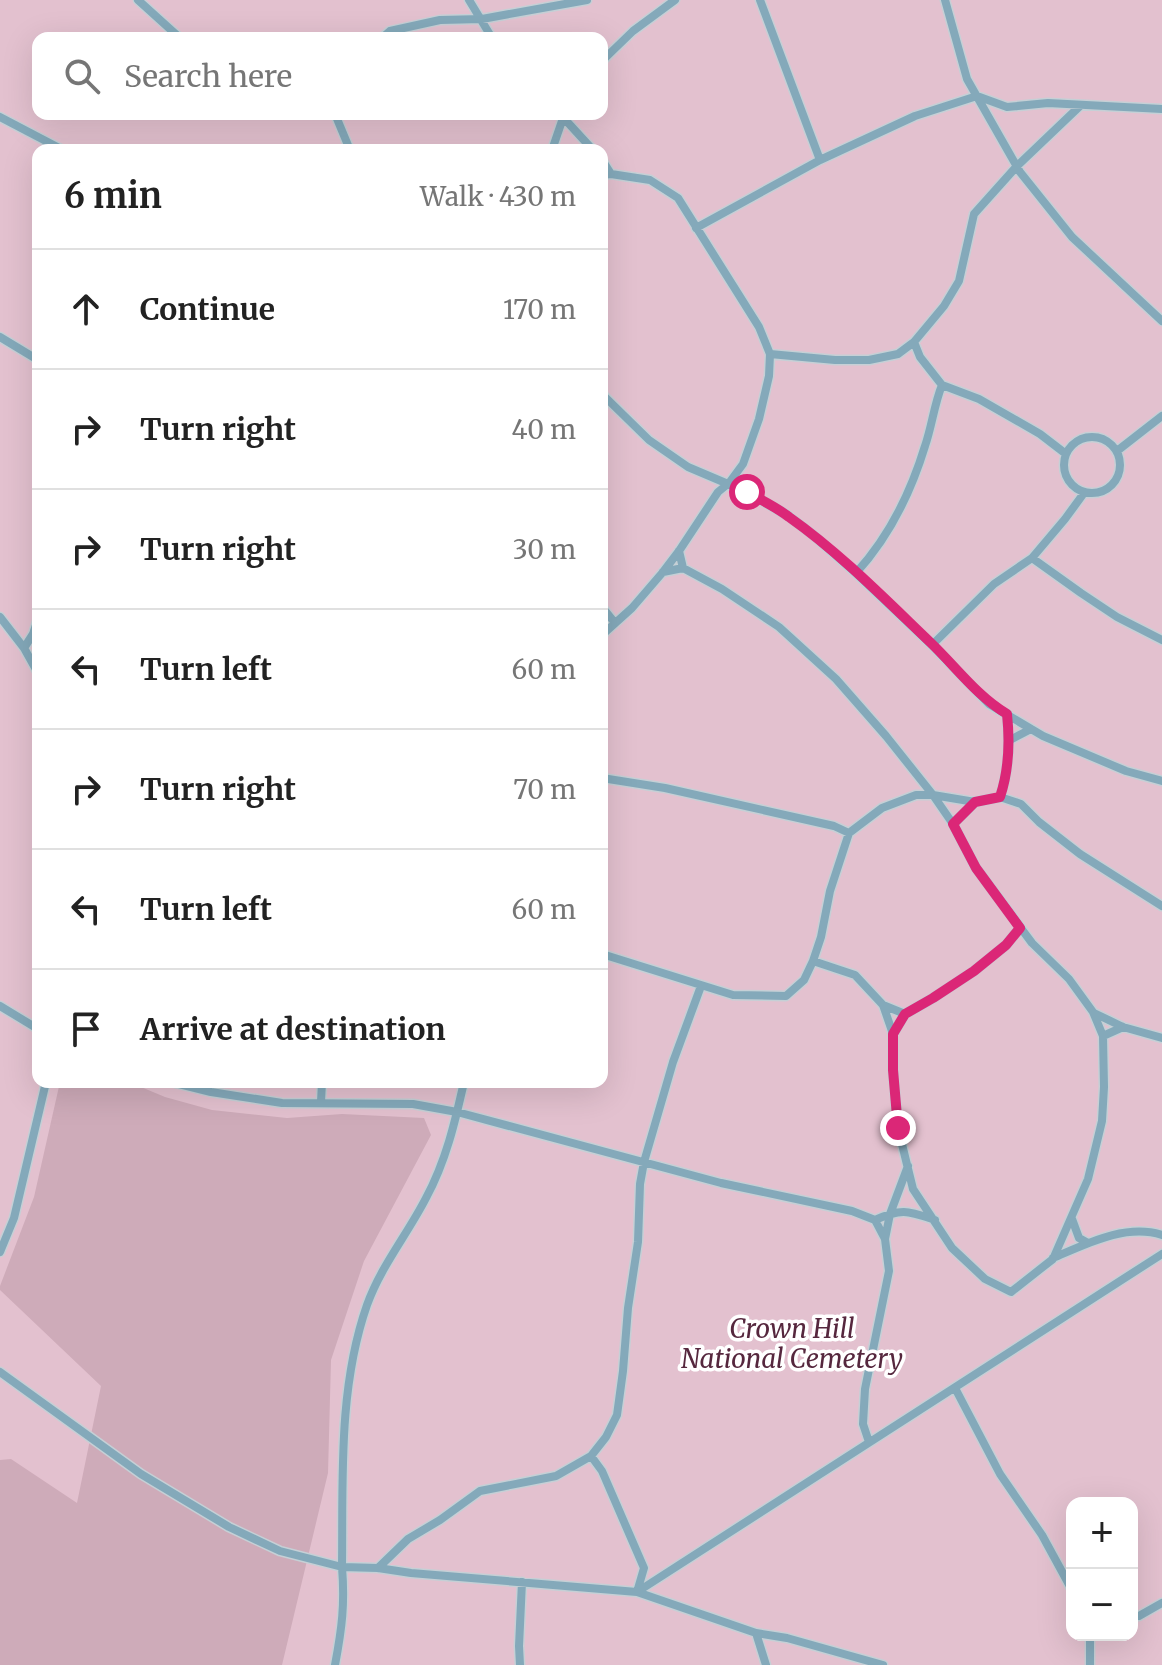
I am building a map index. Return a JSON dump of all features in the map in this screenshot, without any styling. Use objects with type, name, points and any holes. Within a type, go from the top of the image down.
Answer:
[{"type":"lane","points":[[138,0],[173,32]]},
{"type":"lane","points":[[469,0],[489,32]]},
{"type":"lane","points":[[389,32],[440,20],[482,19],[587,0]]},
{"type":"lane","points":[[608,55],[633,31],[675,0]]},
{"type":"lane","points":[[760,0],[820,160]]},
{"type":"lane","points":[[945,0],[967,79],[1017,166],[1072,237],[1162,321]]},
{"type":"lane","points":[[696,228],[820,160],[915,116],[977,96],[1007,107],[1048,103],[1162,109]]},
{"type":"lane","points":[[898,354],[914,342],[944,306],[959,281],[974,214],[1017,166],[1081,105]]},
{"type":"lane","points":[[0,117],[52,144]]},
{"type":"lane","points":[[338,120],[348,144]]},
{"type":"lane","points":[[554,144],[561,120]]},
{"type":"lane","points":[[567,120],[588,144]]},
{"type":"lane","points":[[608,174],[650,180],[678,198],[759,327],[770,354],[769,376],[759,419],[743,464],[718,492],[663,572],[632,608],[608,629]]},
{"type":"lane","points":[[0,337],[32,356]]},
{"type":"lane","points":[[914,342],[920,357],[942,385],[979,399],[1040,434],[1066,454]]},
{"type":"lane","points":[[770,354],[835,360],[869,360],[898,354],[920,357]]},
{"type":"lane","points":[[856,573],[895,519],[913,480],[942,385]]},
{"type":"lane","points":[[608,400],[649,440],[688,467],[729,483],[787,515],[856,573],[989,704],[1043,736],[1126,771],[1162,781]]},
{"type":"lane","points":[[1117,451],[1162,416]]},
{"type":"lane","points":[[1100,437],[1117,451],[1121,467],[1118,477],[1104,491],[1084,493],[1067,480],[1063,464],[1075,442],[1100,437]]},
{"type":"lane","points":[[932,645],[994,584],[1032,558],[1084,493]]},
{"type":"lane","points":[[679,551],[683,568]]},
{"type":"lane","points":[[1032,558],[1117,617],[1162,640]]},
{"type":"lane","points":[[663,572],[683,568],[722,589],[779,627],[836,679],[933,795],[953,824],[976,868],[1020,928],[1069,979],[1093,1012],[1103,1036],[1102,1121],[1088,1179],[1053,1259]]},
{"type":"lane","points":[[608,614],[615,623]]},
{"type":"lane","points":[[0,617],[32,662]]},
{"type":"lane","points":[[24,648],[32,636]]},
{"type":"lane","points":[[1000,797],[1010,740],[1007,714]]},
{"type":"lane","points":[[1010,740],[1031,729]]},
{"type":"lane","points":[[608,779],[665,788],[834,826],[849,833]]},
{"type":"lane","points":[[916,795],[920,779]]},
{"type":"lane","points":[[608,956],[733,995],[786,996],[804,980],[813,961],[830,891],[849,833],[882,808],[916,795],[975,802],[1000,797],[1021,804],[1080,854],[1162,906]]},
{"type":"lane","points":[[953,824],[975,802]]},
{"type":"lane","points":[[893,1034],[905,1014],[974,971],[1006,945],[1020,928]]},
{"type":"lane","points":[[813,961],[855,975],[883,1005],[893,1034],[898,1128],[913,1189],[952,1248],[985,1279],[1011,1292],[1053,1259],[1088,1243],[1120,1233],[1151,1231],[1162,1235]]},
{"type":"lane","points":[[378,1568],[408,1539],[480,1491],[556,1476],[591,1456],[606,1437],[617,1415],[638,1242],[644,1162],[673,1062],[701,986]]},
{"type":"lane","points":[[883,1005],[905,1014]]},
{"type":"lane","points":[[0,1006],[32,1025]]},
{"type":"lane","points":[[1093,1012],[1123,1027],[1162,1038]]},
{"type":"lane","points":[[1103,1036],[1123,1027]]},
{"type":"lane","points":[[0,1252],[14,1218],[45,1088]]},
{"type":"lane","points":[[195,1088],[282,1103],[413,1104],[457,1112],[721,1183],[852,1211],[875,1220],[885,1239]]},
{"type":"lane","points":[[321,1102],[322,1088]]},
{"type":"lane","points":[[335,1665],[344,1602],[345,1416],[353,1354],[366,1306],[380,1273],[426,1199],[446,1153],[463,1088]]},
{"type":"lane","points":[[869,1442],[863,1424],[865,1389],[889,1271],[885,1239],[890,1214],[908,1166]]},
{"type":"lane","points":[[875,1220],[906,1211],[935,1220]]},
{"type":"lane","points":[[1072,1218],[1079,1238],[1088,1243]]},
{"type":"lane","points":[[637,1592],[1162,1254]]},
{"type":"lane","points":[[2,1375],[141,1474],[229,1527],[280,1551],[342,1567],[637,1592],[756,1633],[787,1638],[883,1665]]},
{"type":"lane","points":[[955,1388],[1000,1474],[1042,1535],[1066,1579]]},
{"type":"lane","points":[[591,1456],[602,1471],[644,1568],[637,1592]]},
{"type":"lane","points":[[644,1568],[667,1573]]},
{"type":"lane","points":[[520,1665],[522,1582]]},
{"type":"lane","points":[[1138,1616],[1162,1603]]},
{"type":"lane","points":[[756,1633],[766,1665]]},
{"type":"lane","points":[[1090,1641],[1090,1665]]},
{"type":"green space","name":"Crown Hill National Cemetery","points":[[0,0],[1162,0],[1162,1665],[0,1665]]},
{"type":"shaded area","points":[[59,1088],[143,1088],[212,1110],[287,1118],[342,1114],[424,1118],[431,1135],[364,1261],[331,1360],[328,1473],[282,1665],[0,1665],[0,1460],[11,1459],[77,1503],[101,1386],[0,1290],[34,1197]]},
{"type":"route","points":[[747,492],[787,515],[813,535],[932,645],[989,704],[1007,714],[1010,740],[1000,797],[975,802],[953,824],[976,868],[1020,928],[1006,945],[974,971],[905,1014],[893,1034],[898,1128]]}]
